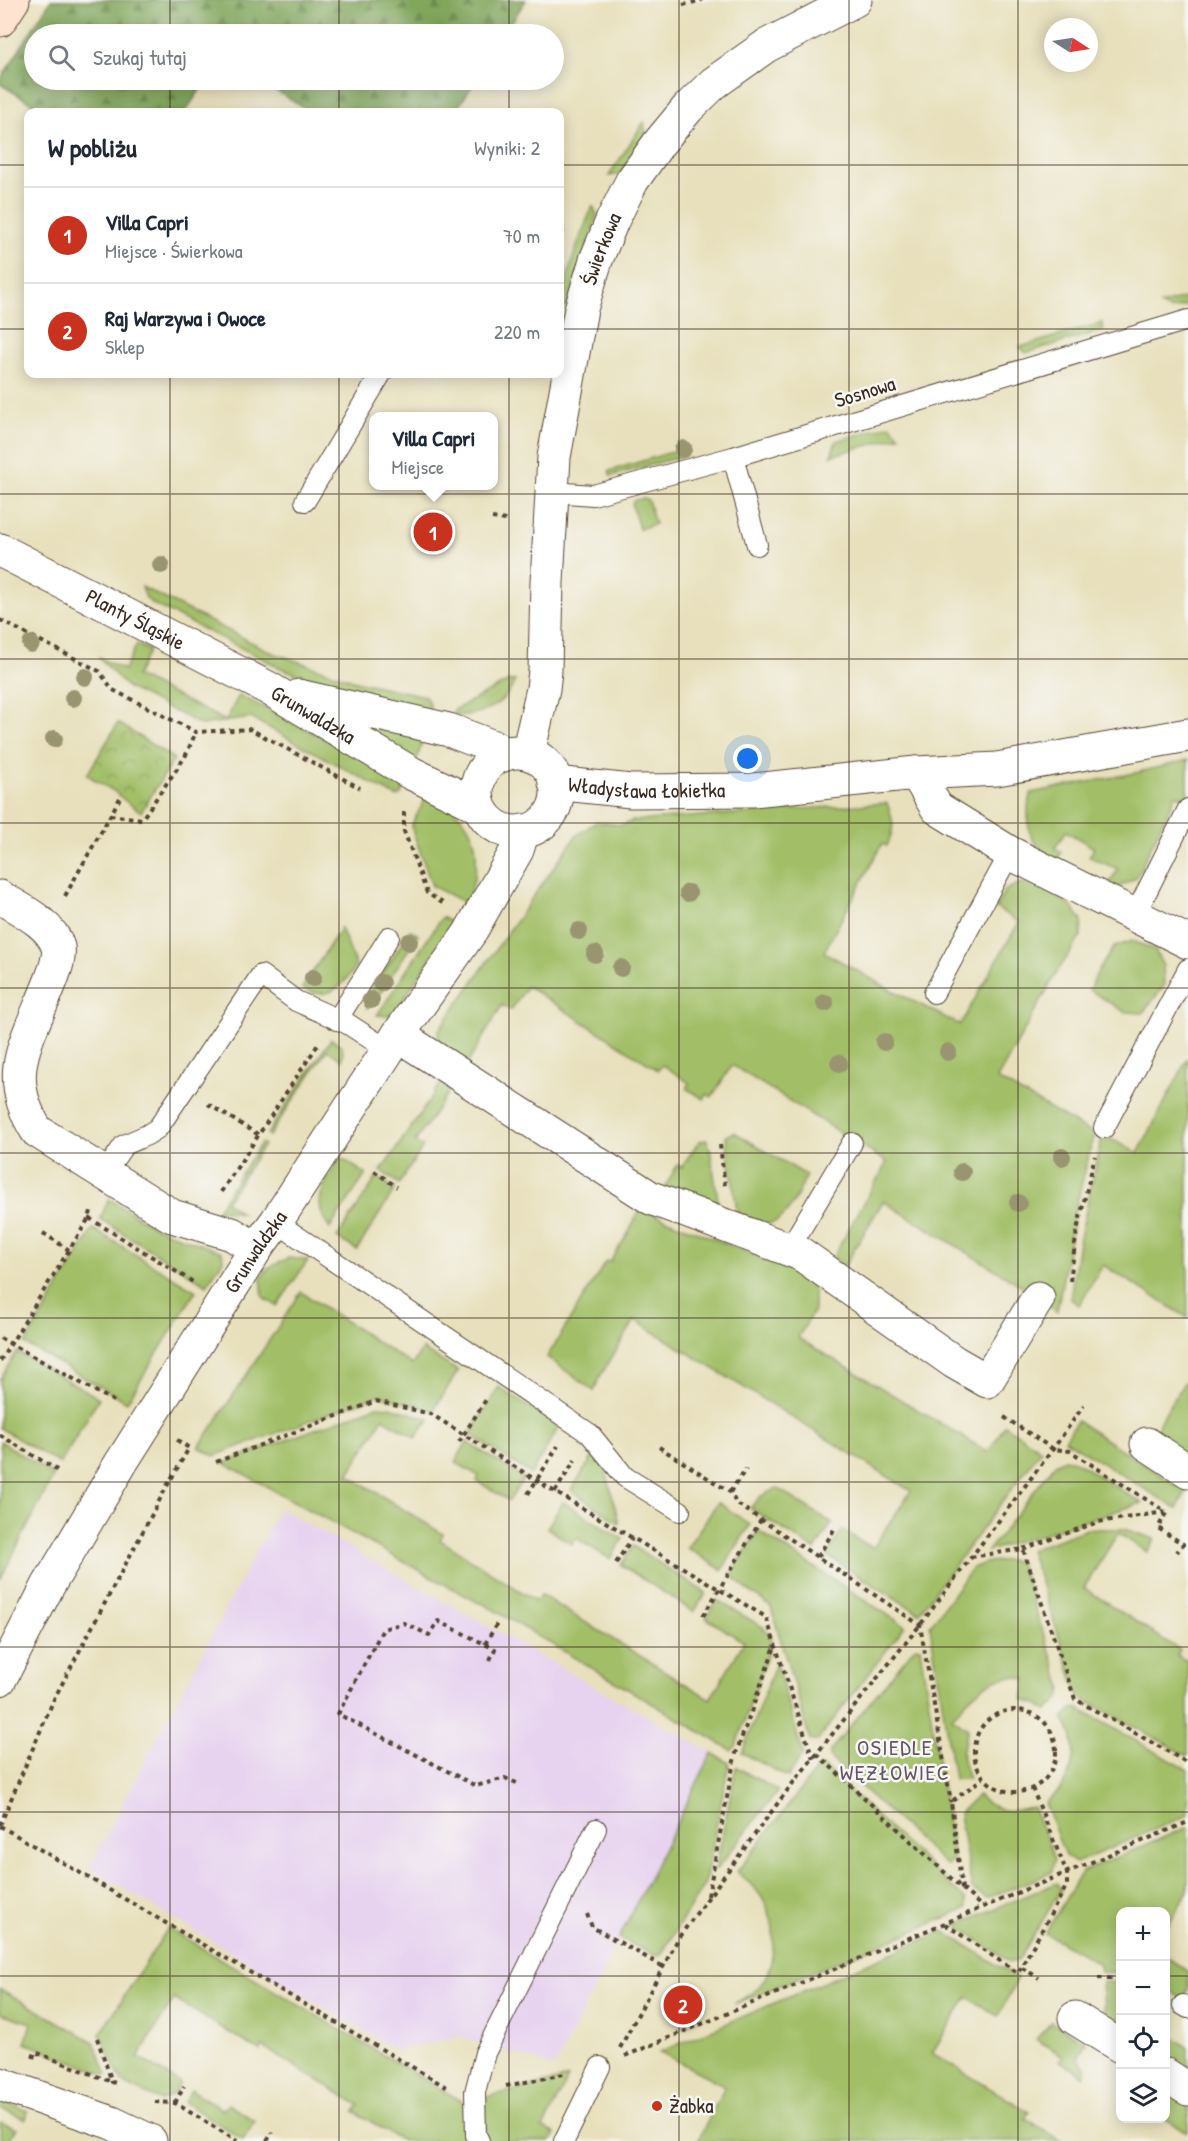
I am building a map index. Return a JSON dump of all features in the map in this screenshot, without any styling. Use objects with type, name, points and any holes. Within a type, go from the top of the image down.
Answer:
[{"type":"street","points":[[0,20],[13,0]]},
{"type":"street","name":"Świerkowa","points":[[516,754],[543,689],[554,457],[566,365],[581,309],[612,221],[632,181],[659,143],[688,108],[714,83],[787,35],[855,0]]},
{"type":"street","name":"Planty Śląskie","points":[[0,550],[268,688]]},
{"type":"street","name":"Grunwaldzka","points":[[268,688],[449,730],[516,754]]},
{"type":"street","name":"Grunwaldzka","points":[[268,688],[411,773],[480,806]]},
{"type":"street","name":"Władysława Łokietka","points":[[555,783],[631,791],[753,790],[916,773],[997,769],[1188,735]]},
{"type":"street","points":[[516,754],[544,763],[550,769],[555,783],[555,801],[547,818],[540,824],[523,831],[508,831],[494,825],[483,814],[477,794],[478,782],[483,770],[492,761],[516,754]]},
{"type":"street","points":[[916,773],[937,808],[1010,853],[1188,942]]},
{"type":"street","name":"Grunwaldzka","points":[[0,1679],[48,1586],[121,1463],[256,1249],[488,902],[517,850],[523,831]]},
{"type":"street","points":[[0,897],[47,930],[58,948],[57,966],[48,990],[4,1061],[2,1082],[8,1102],[20,1118],[37,1131],[172,1216],[232,1234],[256,1249]]},
{"type":"street","points":[[393,1043],[651,1198],[801,1254],[954,1362],[987,1381],[1038,1298]]},
{"type":"street","points":[[1147,1444],[1188,1471]]},
{"type":"street","points":[[1075,2018],[1116,2044]]},
{"type":"street","points":[[1170,2078],[1188,2089]]},
{"type":"street","points":[[0,2084],[112,2123],[150,2141]]},
{"type":"lane","name":"Sosnowa","points":[[554,492],[593,495],[733,457],[1188,320]]},
{"type":"lane","points":[[305,501],[379,378]]},
{"type":"lane","points":[[733,457],[757,545]]},
{"type":"lane","points":[[1135,915],[1188,808]]},
{"type":"lane","points":[[934,993],[1010,853]]},
{"type":"lane","points":[[337,1020],[389,937]]},
{"type":"lane","points":[[1104,1128],[1188,969]]},
{"type":"lane","points":[[104,1174],[124,1145],[158,1128],[261,975],[296,1001],[393,1043]]},
{"type":"lane","points":[[789,1249],[852,1143]]},
{"type":"lane","points":[[276,1222],[590,1434],[625,1477],[680,1511]]},
{"type":"lane","points":[[479,2141],[476,2135],[475,2092],[485,2053],[596,1829]]},
{"type":"lane","points":[[564,2141],[606,2064]]},
{"type":"path","points":[[683,5],[702,0]]},
{"type":"path","points":[[492,518],[506,520]]},
{"type":"path","points":[[0,620],[99,670],[113,690],[196,732],[250,729],[364,790]]},
{"type":"path","points":[[110,814],[142,819],[185,757],[196,732]]},
{"type":"path","points":[[64,897],[120,798]]},
{"type":"path","points":[[395,807],[405,812],[402,821],[404,831],[427,893],[444,905]]},
{"type":"path","points":[[218,1197],[324,1035]]},
{"type":"path","points":[[184,1089],[259,1135]]},
{"type":"path","points":[[1070,1283],[1077,1230],[1104,1128]]},
{"type":"path","points":[[374,1171],[397,1187]]},
{"type":"path","points":[[0,1361],[89,1218],[91,1210]]},
{"type":"path","points":[[89,1218],[223,1300]]},
{"type":"path","points":[[43,1233],[69,1250]]},
{"type":"path","points":[[0,1338],[129,1410],[189,1448],[54,1699],[0,1826],[460,2095],[606,2064],[1188,1822]]},
{"type":"path","points":[[459,1443],[502,1374]]},
{"type":"path","points":[[216,1462],[376,1401],[431,1414],[536,1481],[766,1617],[813,1759]]},
{"type":"path","points":[[606,2064],[664,1967],[679,1937],[813,1759],[920,1625],[1084,1405]]},
{"type":"path","points":[[1004,1417],[1053,1449],[1070,1451],[1166,1512]]},
{"type":"path","points":[[528,1494],[573,1423]]},
{"type":"path","points":[[0,1435],[57,1470]]},
{"type":"path","points":[[659,1447],[730,1492],[736,1503],[920,1625],[951,1802],[963,1890]]},
{"type":"path","points":[[730,1492],[746,1470]]},
{"type":"path","points":[[971,1557],[1023,1550],[1098,1522],[1166,1512]]},
{"type":"path","points":[[1166,1512],[1158,1528],[1183,1544],[1177,1552]]},
{"type":"path","points":[[703,1616],[761,1520]]},
{"type":"path","points":[[818,1557],[836,1526]]},
{"type":"path","points":[[616,1563],[632,1538]]},
{"type":"path","points":[[1023,1550],[1075,1699],[1188,1763]]},
{"type":"path","points":[[490,1660],[495,1649],[438,1621],[429,1635],[404,1623],[383,1629],[338,1714],[476,1786],[505,1778],[519,1784]]},
{"type":"path","points":[[485,1644],[498,1622]]},
{"type":"path","points":[[707,1900],[735,1756],[776,1646]]},
{"type":"path","points":[[1003,1711],[1023,1711],[1042,1720],[1050,1730],[1055,1743],[1052,1769],[1044,1780],[1032,1788],[1020,1792],[1006,1791],[983,1778],[977,1766],[974,1752],[975,1739],[981,1727],[1003,1711]]},
{"type":"path","points":[[817,1754],[982,1907]]},
{"type":"path","points":[[951,1802],[983,1778]]},
{"type":"path","points":[[945,1924],[1018,1973],[1068,1885],[1067,1873],[1032,1788]]},
{"type":"path","points":[[573,1873],[592,1927],[664,1967]]},
{"type":"path","points":[[1021,1968],[1039,1978]]},
{"type":"path","points":[[1098,1978],[1116,1979]]},
{"type":"path","points":[[97,2038],[112,2082],[121,2086]]},
{"type":"path","points":[[175,2103],[184,2086]]},
{"type":"path","points":[[147,2098],[156,2102],[175,2103],[237,2141]]},
{"type":"path","points":[[267,2141],[273,2132]]},
{"type":"shaded area","points":[[279,1508],[712,1753],[555,2067],[458,2036],[398,2051],[89,1868]]},
{"type":"green space","points":[[51,0],[526,0],[510,24],[36,24]]},
{"type":"green space","points":[[24,42],[24,90],[200,90],[188,108],[39,108],[0,84],[0,80]]},
{"type":"green space","points":[[274,90],[469,90],[458,108],[305,108]]},
{"type":"green space","points":[[644,122],[646,134],[620,174],[609,176]]},
{"type":"green space","points":[[593,206],[597,215],[567,306],[564,307],[566,283],[582,231]]},
{"type":"green space","points":[[1188,297],[1188,305],[1170,310],[1160,305]]},
{"type":"green space","points":[[1102,323],[1104,330],[1026,353],[1020,347]]},
{"type":"green space","points":[[890,425],[900,436],[831,456],[836,441]]},
{"type":"green space","points":[[688,447],[686,455],[611,476],[609,471]]},
{"type":"green space","points":[[643,498],[648,500],[655,524],[639,529],[632,505],[633,501]]},
{"type":"green space","points":[[142,587],[273,653],[359,682],[425,696],[430,705],[429,713],[281,668],[153,604],[146,598]]},
{"type":"green space","points":[[137,644],[149,650],[136,676],[226,721],[239,695],[407,783],[401,795],[397,797],[251,718],[201,725],[128,688],[98,657],[124,670]]},
{"type":"green space","points":[[509,681],[515,681],[497,704],[481,712],[452,716],[454,710]]},
{"type":"green space","points":[[330,710],[424,737],[416,762]]},
{"type":"green space","points":[[118,723],[174,759],[141,812],[117,793],[87,775]]},
{"type":"green space","points":[[1188,760],[1188,798],[1176,795],[1136,878],[1117,888],[1107,887],[1118,869],[1089,857],[1094,848],[1066,831],[1055,848],[1061,852],[1058,859],[1034,842],[1028,822],[1031,793],[1135,773]]},
{"type":"green space","points":[[428,794],[456,812],[467,824],[472,835],[476,869],[465,903],[432,886],[411,826]]},
{"type":"green space","points":[[887,803],[893,825],[887,846],[882,844],[824,952],[960,1025],[1019,922],[996,908],[1004,891],[1020,883],[1037,884],[1070,905],[1082,920],[1081,936],[1057,972],[997,1079],[1094,1134],[1074,1215],[1057,1312],[1022,1286],[883,1201],[844,1267],[833,1257],[887,1162],[732,1065],[712,1097],[707,1094],[704,1099],[687,1089],[689,1083],[663,1065],[658,1070],[527,986],[511,1010],[502,1005],[468,1063],[437,1044],[439,1030],[576,836],[596,822],[623,825],[632,821]]},
{"type":"green space","points":[[442,917],[453,924],[395,1012],[388,1016],[377,1015]]},
{"type":"green space","points":[[341,928],[356,966],[340,986],[327,993],[311,992],[302,988]]},
{"type":"green space","points":[[410,930],[418,935],[373,1004],[367,1008],[367,998]]},
{"type":"green space","points":[[1133,941],[1155,950],[1163,966],[1164,986],[1143,1013],[1125,1012],[1089,990],[1099,969],[1114,947]]},
{"type":"green space","points":[[331,1039],[342,1046],[342,1060],[327,1050],[269,1136],[267,1134]]},
{"type":"green space","points":[[1188,1058],[1188,1318],[1103,1265],[1079,1305],[1070,1299],[1079,1242],[1101,1141],[1109,1138],[1138,1153]]},
{"type":"green space","points":[[441,1083],[450,1090],[415,1142],[423,1147],[399,1184],[381,1171]]},
{"type":"green space","points":[[734,1132],[806,1175],[792,1205],[781,1218],[774,1222],[763,1224],[738,1218],[726,1136]]},
{"type":"green space","points":[[707,1140],[719,1207],[665,1188],[677,1165],[682,1167],[699,1141]]},
{"type":"green space","points":[[261,1143],[264,1145],[226,1202],[241,1213],[217,1210]]},
{"type":"green space","points":[[341,1158],[366,1174],[330,1228],[324,1219],[320,1200],[325,1183]]},
{"type":"green space","points":[[377,1177],[395,1189],[357,1250],[337,1238]]},
{"type":"green space","points":[[109,1199],[156,1228],[222,1252],[223,1260],[207,1285],[100,1219]]},
{"type":"green space","points":[[640,1209],[800,1273],[814,1290],[814,1310],[798,1338],[988,1452],[1005,1425],[1041,1450],[919,1613],[827,1556],[842,1530],[873,1548],[911,1491],[635,1320],[599,1378],[594,1391],[547,1357],[606,1261],[610,1262]]},
{"type":"green space","points":[[93,1229],[196,1291],[127,1402],[25,1344]]},
{"type":"green space","points":[[288,1258],[308,1260],[277,1306],[263,1297],[261,1278],[268,1268]]},
{"type":"green space","points":[[301,1292],[412,1365],[422,1349],[458,1371],[433,1411],[379,1395],[214,1456],[199,1447]]},
{"type":"green space","points":[[17,1352],[99,1398],[60,1464],[0,1428],[0,1379]]},
{"type":"green space","points":[[1185,1381],[1188,1383],[1188,1463],[1156,1434],[1159,1423]]},
{"type":"green space","points":[[499,1387],[559,1427],[531,1474],[474,1437],[471,1432]]},
{"type":"green space","points":[[377,1406],[390,1407],[430,1419],[416,1438],[383,1418],[348,1475],[443,1534],[440,1540],[536,1601],[541,1595],[710,1699],[744,1642],[706,1618],[717,1600],[763,1627],[770,1634],[771,1644],[736,1746],[731,1750],[482,1603],[224,1463]]},
{"type":"green space","points":[[1077,1421],[1186,1491],[1177,1509],[1065,1440]]},
{"type":"green space","points":[[0,1441],[54,1475],[0,1580]]},
{"type":"green space","points":[[467,1442],[524,1478],[509,1501],[477,1481],[479,1476],[455,1462]]},
{"type":"green space","points":[[596,1452],[604,1463],[619,1523],[571,1490]]},
{"type":"green space","points":[[1064,1459],[1075,1461],[1142,1503],[988,1551],[1055,1464]]},
{"type":"green space","points":[[777,1488],[832,1523],[815,1550],[750,1508],[761,1496]]},
{"type":"green space","points":[[563,1502],[623,1539],[610,1559],[576,1538],[572,1544],[547,1528]]},
{"type":"green space","points":[[718,1502],[750,1525],[722,1570],[687,1548]]},
{"type":"green space","points":[[1087,1529],[1124,1529],[1155,1539],[1147,1552],[1118,1533],[1084,1588],[1180,1650],[1177,1655],[1188,1662],[1188,1756],[1079,1697],[1030,1550]]},
{"type":"green space","points":[[758,1531],[905,1626],[818,1740],[810,1740],[771,1607],[731,1575]]},
{"type":"green space","points":[[633,1546],[706,1593],[694,1612],[621,1565]]},
{"type":"green space","points":[[1010,1560],[1019,1562],[1062,1687],[1060,1698],[1047,1711],[1037,1704],[1023,1700],[1026,1679],[1004,1677],[984,1686],[952,1718],[968,1729],[963,1754],[969,1779],[954,1779],[930,1626],[972,1568],[988,1562]]},
{"type":"green space","points":[[915,1647],[920,1648],[954,1859],[947,1866],[829,1757],[830,1751]]},
{"type":"green space","points":[[776,1663],[803,1754],[788,1777],[742,1753]]},
{"type":"green space","points":[[1077,1708],[1188,1770],[1188,1815],[1076,1863],[1065,1856],[1045,1803],[1062,1786],[1072,1764],[1073,1741],[1063,1718],[1072,1709]]},
{"type":"green space","points":[[712,1753],[729,1763],[705,1883],[662,1953],[656,1956],[619,1938]]},
{"type":"green space","points":[[823,1766],[966,1900],[967,1909],[734,2004],[752,1993],[762,1983],[771,1962],[773,1949],[772,1924],[763,1898],[737,1872],[818,1767]]},
{"type":"green space","points":[[736,1767],[778,1791],[715,1871]]},
{"type":"green space","points":[[978,1795],[989,1805],[1003,1810],[1033,1807],[1055,1859],[1051,1873],[987,1898],[972,1889],[959,1814]]},
{"type":"green space","points":[[1188,1827],[1188,1891],[1170,1922],[1170,1907],[1116,1907],[1116,1972],[1101,1972],[1100,1964],[1045,1933],[1082,1872]]},
{"type":"green space","points":[[1057,1883],[1061,1890],[1018,1961],[1010,1962],[959,1927],[958,1924]]},
{"type":"green space","points":[[168,1928],[465,2103],[470,2141],[402,2141],[354,2111],[359,2105],[263,2047],[260,2051],[174,1999],[138,2057],[180,2083],[174,2094],[161,2101],[122,2082],[100,2034]]},
{"type":"green space","points":[[943,1931],[1018,1978],[998,2016],[967,1997],[932,2053],[1029,2112],[1025,2118],[1062,2141],[698,2141],[725,2086],[660,2052]]},
{"type":"green space","points":[[1170,1960],[1188,1971],[1188,1990],[1182,1999],[1170,1991]]},
{"type":"green space","points":[[1102,1982],[1116,1983],[1116,2027],[1105,2020]]},
{"type":"green space","points":[[0,1989],[94,2042],[107,2075],[25,2043],[31,2023],[0,2013]]},
{"type":"green space","points":[[1052,2022],[1086,2042],[1078,2058],[1087,2069],[1084,2076],[1060,2061],[1063,2056],[1036,2039]]},
{"type":"green space","points":[[1170,2035],[1188,2048],[1188,2072],[1170,2061]]},
{"type":"green space","points":[[568,2078],[543,2128],[555,2133],[551,2141],[486,2141],[481,2098]]},
{"type":"green space","points":[[191,2090],[223,2110],[228,2104],[255,2121],[243,2140],[184,2102]]},
{"type":"green space","points":[[1170,2094],[1188,2105],[1188,2133],[1170,2122]]},
{"type":"green space","points":[[0,2101],[28,2111],[26,2119],[0,2109]]},
{"type":"green space","points":[[0,2122],[17,2129],[7,2141],[0,2138]]},
{"type":"place","name":"Villa Capri","points":[[433,532]]},
{"type":"place","name":"Raj Warzywa i Owoce","points":[[683,2005]]},
{"type":"place","name":"Żabka","points":[[657,2106]]},
{"type":"district","name":"OSIEDLE WĘZŁOWIEC","points":[[895,1760]]}]
